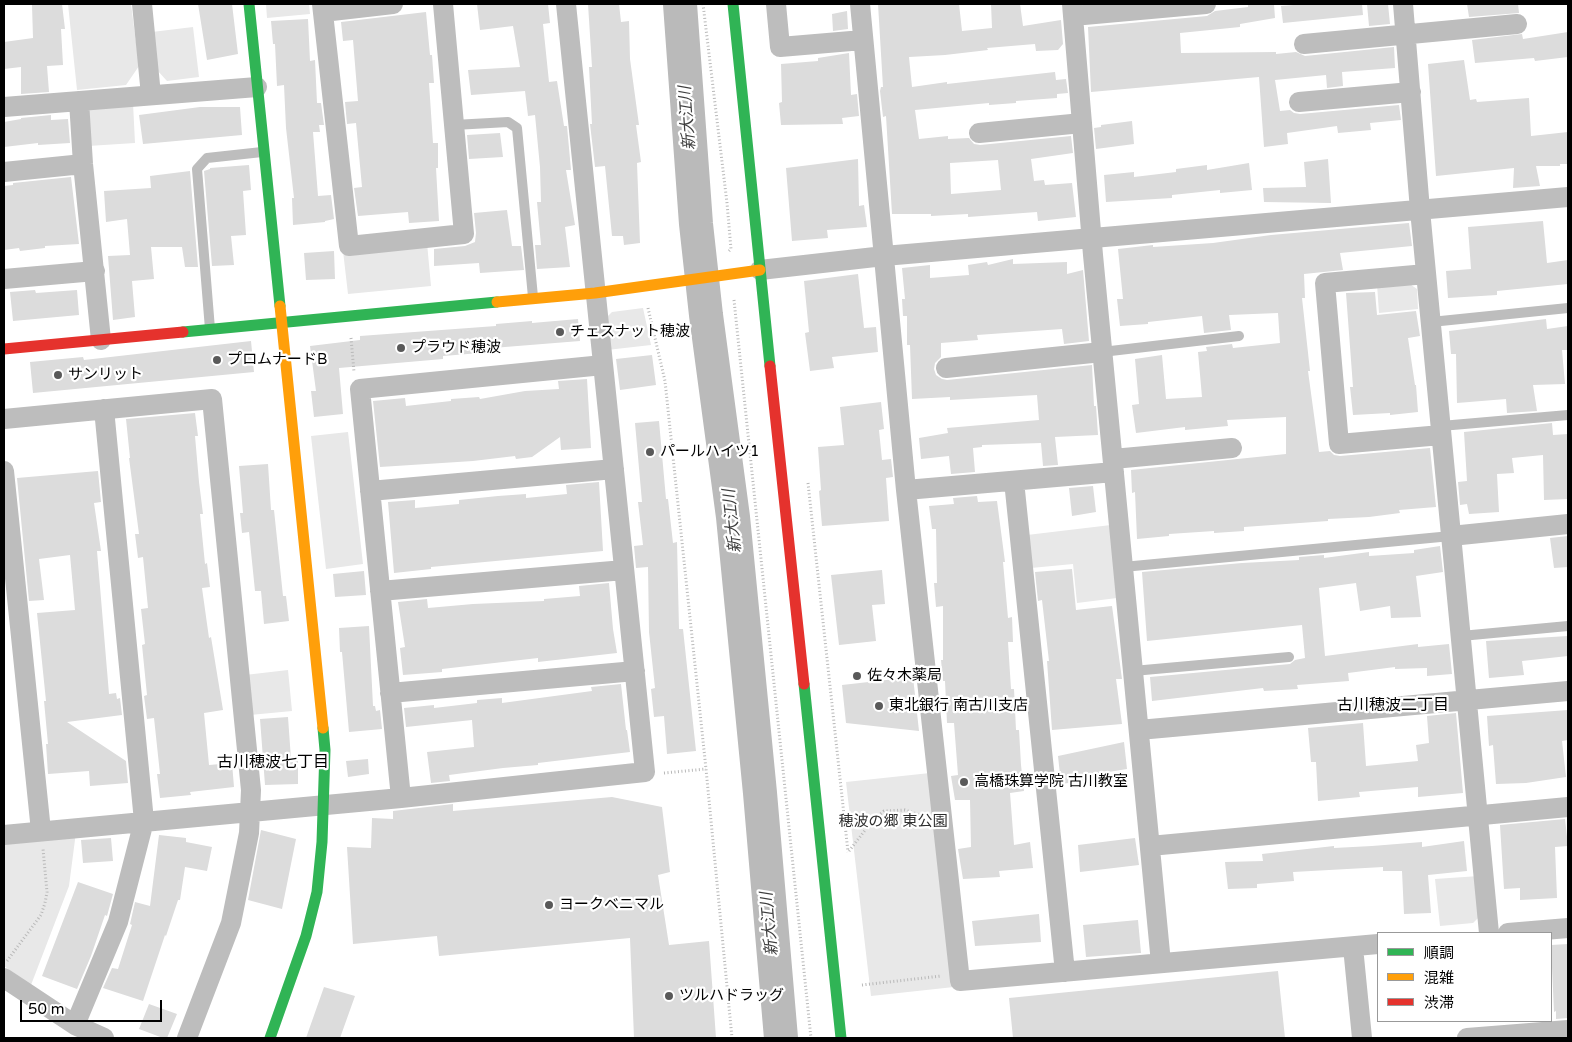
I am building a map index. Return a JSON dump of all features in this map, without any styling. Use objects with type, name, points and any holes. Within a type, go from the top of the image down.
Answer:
[{"type":"street","points":[[142,4],[152,95]]},
{"type":"street","points":[[249,4],[325,750],[322,842],[317,892],[306,936],[270,1038]]},
{"type":"street","points":[[393,4],[323,8],[349,246],[464,234],[443,4]]},
{"type":"street","points":[[4,834],[401,798],[645,772],[566,4]]},
{"type":"street","points":[[733,4],[841,1038]]},
{"type":"street","points":[[776,4],[780,47],[863,40]]},
{"type":"street","points":[[860,4],[906,490],[960,981],[1377,944]]},
{"type":"street","points":[[1161,963],[1102,352],[1072,10],[1206,4]]},
{"type":"street","points":[[1403,4],[1430,322],[1489,932]]},
{"type":"street","points":[[1304,44],[1517,24]]},
{"type":"street","points":[[4,107],[257,87]]},
{"type":"street","points":[[1298,102],[1411,92]]},
{"type":"street","points":[[79,101],[101,340]]},
{"type":"street","points":[[979,133],[1082,123]]},
{"type":"street","points":[[4,172],[84,164]]},
{"type":"street","points":[[4,350],[595,293],[760,270],[884,256],[1568,197]]},
{"type":"street","points":[[4,279],[95,271]]},
{"type":"street","points":[[1426,274],[1325,284],[1339,444],[1441,430]]},
{"type":"street","points":[[946,368],[1102,352]]},
{"type":"street","points":[[401,798],[360,389],[603,365]]},
{"type":"street","points":[[4,419],[212,399],[251,790],[249,833],[231,923],[187,1038]]},
{"type":"street","points":[[75,1025],[118,922],[144,821],[104,409]]},
{"type":"street","points":[[906,490],[1014,480],[1232,448]]},
{"type":"street","points":[[370,491],[614,469]]},
{"type":"street","points":[[4,470],[41,831]]},
{"type":"street","points":[[1014,480],[1065,972]]},
{"type":"street","points":[[1451,536],[1568,524]]},
{"type":"street","points":[[380,591],[624,570]]},
{"type":"street","points":[[390,693],[635,672]]},
{"type":"street","points":[[1139,730],[1467,702],[1568,691]]},
{"type":"street","points":[[1150,846],[1568,808]]},
{"type":"street","points":[[1520,932],[1568,928]]},
{"type":"street","points":[[1353,947],[1362,1038]]},
{"type":"street","points":[[4,978],[75,1025],[104,1038]]},
{"type":"street","points":[[1467,1038],[1568,1030]]},
{"type":"lane","points":[[454,125],[508,122],[517,128],[534,299]]},
{"type":"lane","points":[[210,330],[197,169],[208,158],[263,152]]},
{"type":"lane","points":[[1430,322],[1568,308]]},
{"type":"lane","points":[[1102,352],[1239,336]]},
{"type":"lane","points":[[1441,430],[1568,415]]},
{"type":"lane","points":[[1123,567],[1451,536]]},
{"type":"lane","points":[[1461,636],[1568,626]]},
{"type":"lane","points":[[1133,672],[1289,657]]},
{"type":"path","points":[[703,4],[731,249],[724,254]]},
{"type":"path","points":[[646,300],[665,381],[732,1038]]},
{"type":"path","points":[[734,300],[811,1038]]},
{"type":"path","points":[[348,317],[355,378],[360,389]]},
{"type":"path","points":[[807,480],[848,852],[873,820],[884,811],[905,810],[920,814],[943,827]]},
{"type":"path","points":[[645,772],[659,774],[706,769]]},
{"type":"path","points":[[4,966],[41,915],[45,903],[47,892],[41,831]]},
{"type":"path","points":[[862,985],[959,974]]},
{"type":"green space","points":[[68,4],[131,4],[139,66],[126,85],[77,90]]},
{"type":"green space","points":[[266,4],[309,4],[310,14],[267,18]]},
{"type":"green space","points":[[193,27],[199,77],[167,81],[157,70],[152,32]]},
{"type":"green space","points":[[133,103],[135,143],[88,146],[85,112],[93,105]]},
{"type":"green space","points":[[427,243],[431,286],[348,294],[343,251]]},
{"type":"green space","points":[[1407,282],[1417,289],[1418,309],[1379,313],[1377,284]]},
{"type":"green space","points":[[643,308],[651,345],[607,350],[604,320],[612,312]]},
{"type":"green space","points":[[348,432],[363,564],[326,569],[311,436]]},
{"type":"green space","points":[[1111,525],[1117,598],[1077,603],[1073,564],[1031,568],[1027,535]]},
{"type":"green space","points":[[288,670],[292,711],[250,715],[245,675]]},
{"type":"green space","name":"穂波の郷 東公園","points":[[930,773],[954,987],[871,996],[846,782]]},
{"type":"green space","points":[[76,832],[69,886],[31,985],[4,966],[4,839]]},
{"type":"green space","points":[[1479,876],[1483,913],[1473,923],[1440,926],[1435,879]]},
{"type":"building","points":[[62,4],[65,29],[61,29],[63,65],[47,66],[49,92],[21,94],[21,67],[4,69],[4,42],[33,38],[32,5]]},
{"type":"building","points":[[198,4],[232,4],[238,54],[207,60]]},
{"type":"building","points":[[477,4],[548,4],[550,23],[543,24],[549,82],[557,81],[564,126],[567,126],[571,170],[566,170],[575,225],[565,227],[570,267],[537,269],[535,245],[541,245],[537,202],[541,202],[540,167],[535,115],[528,116],[525,91],[471,95],[468,70],[520,67],[513,26],[480,30]]},
{"type":"building","points":[[588,4],[619,4],[621,22],[629,21],[630,59],[639,125],[636,125],[641,162],[637,163],[640,243],[624,245],[623,236],[612,236],[605,166],[595,167],[590,124],[592,124],[589,67],[592,67]]},
{"type":"building","points":[[878,4],[959,4],[962,31],[992,28],[991,4],[1020,4],[1023,26],[1061,20],[1063,44],[1058,50],[1036,51],[1035,44],[987,48],[988,50],[945,55],[909,57],[912,87],[1055,72],[1056,80],[1066,79],[1068,93],[1057,94],[1057,98],[1016,101],[1016,103],[989,105],[989,103],[915,110],[919,139],[948,136],[948,139],[969,138],[974,144],[980,145],[1071,136],[1073,153],[1031,159],[1034,181],[1044,180],[1045,185],[1072,183],[1076,217],[1038,221],[1037,212],[968,217],[968,214],[931,216],[931,214],[892,214],[886,116],[883,117],[880,91],[881,87],[883,87]],"holes":[[[998,160],[1001,190],[951,194],[950,163]]]},
{"type":"building","points":[[1248,4],[1274,4],[1275,18],[1240,24],[1240,27],[1180,33],[1181,53],[1276,52],[1276,54],[1296,52],[1305,56],[1394,47],[1395,68],[1342,72],[1343,86],[1327,88],[1326,75],[1275,80],[1280,111],[1290,110],[1300,114],[1399,105],[1401,120],[1370,123],[1371,130],[1338,133],[1337,126],[1287,133],[1288,144],[1264,147],[1259,77],[1091,92],[1088,27],[1207,16],[1215,11],[1248,7]]},
{"type":"building","points":[[1362,4],[1363,15],[1283,23],[1281,6]]},
{"type":"building","points":[[1367,4],[1388,4],[1390,24],[1369,26]]},
{"type":"building","points":[[1467,4],[1518,4],[1519,13],[1469,17]]},
{"type":"building","points":[[847,11],[848,29],[833,31],[832,14]]},
{"type":"building","points":[[426,12],[434,83],[429,83],[433,143],[438,143],[438,168],[436,168],[439,221],[409,223],[408,212],[358,216],[354,188],[362,187],[356,123],[347,124],[345,102],[358,101],[353,40],[343,41],[341,22]]},
{"type":"building","points":[[308,19],[310,61],[315,60],[317,103],[321,103],[324,125],[319,125],[320,132],[313,132],[318,196],[331,195],[334,219],[325,222],[293,225],[292,198],[294,198],[286,128],[284,85],[277,86],[275,44],[273,44],[271,21]]},
{"type":"building","points":[[1568,32],[1568,57],[1535,61],[1534,58],[1475,63],[1472,40],[1522,34],[1523,39]]},
{"type":"building","points":[[849,53],[851,95],[857,94],[859,116],[842,118],[843,124],[781,125],[779,103],[782,102],[781,64],[818,61],[818,58]]},
{"type":"building","points":[[1464,60],[1470,100],[1476,99],[1477,102],[1529,98],[1531,136],[1568,132],[1568,164],[1536,166],[1540,186],[1513,188],[1514,168],[1436,176],[1428,64]]},
{"type":"building","points":[[200,107],[240,107],[242,135],[143,144],[139,115]]},
{"type":"building","points":[[51,115],[51,120],[68,119],[70,143],[38,145],[38,143],[4,147],[4,122]]},
{"type":"building","points":[[1132,121],[1134,144],[1096,149],[1094,128],[1101,127],[1101,125]]},
{"type":"building","points":[[500,133],[503,157],[469,159],[467,135]]},
{"type":"building","points":[[858,159],[859,206],[864,205],[867,227],[827,230],[828,238],[792,241],[786,168]]},
{"type":"building","points":[[1328,159],[1331,203],[1264,202],[1263,188],[1306,187],[1304,162]]},
{"type":"building","points":[[1249,163],[1252,190],[1220,193],[1220,190],[1172,195],[1172,198],[1106,202],[1104,175],[1134,172],[1134,177],[1176,172],[1176,169],[1207,165],[1207,170]]},
{"type":"building","points":[[249,165],[251,190],[243,191],[246,235],[231,236],[234,265],[212,266],[204,171],[210,168]]},
{"type":"building","points":[[190,171],[198,267],[185,267],[182,247],[151,247],[154,279],[132,281],[135,317],[113,320],[108,256],[130,255],[127,219],[106,222],[104,191],[151,188],[150,176]]},
{"type":"building","points":[[71,177],[79,244],[45,246],[45,248],[20,251],[19,248],[4,250],[4,186],[13,185],[13,183]]},
{"type":"building","points":[[507,210],[512,246],[521,246],[524,270],[480,273],[479,263],[434,266],[434,249],[465,246],[475,242],[474,213]]},
{"type":"building","points":[[1543,221],[1547,263],[1568,260],[1568,284],[1497,291],[1497,295],[1448,298],[1446,271],[1471,269],[1468,227]]},
{"type":"building","points":[[1409,223],[1412,246],[1340,253],[1343,270],[1304,274],[1305,298],[1302,298],[1310,371],[1308,371],[1319,452],[1330,451],[1334,455],[1340,456],[1430,448],[1436,507],[1399,510],[1400,513],[1369,517],[1244,527],[1244,531],[1169,534],[1169,536],[1137,539],[1135,492],[1132,493],[1131,470],[1286,454],[1286,417],[1227,420],[1228,426],[1185,430],[1185,427],[1136,433],[1132,405],[1139,404],[1135,359],[1162,355],[1166,399],[1202,397],[1198,352],[1207,351],[1206,347],[1232,344],[1233,348],[1280,343],[1278,313],[1229,315],[1231,330],[1204,333],[1202,316],[1120,326],[1117,299],[1123,299],[1118,249],[1153,245],[1153,247],[1213,243],[1271,235]]},
{"type":"building","points":[[334,251],[335,279],[306,280],[304,253]]},
{"type":"building","points":[[1013,259],[1013,264],[1067,262],[1067,274],[1083,270],[1089,341],[1064,344],[1062,329],[977,335],[978,340],[941,343],[941,357],[935,363],[934,369],[936,375],[947,380],[1092,365],[1094,406],[1096,406],[1098,435],[1055,437],[1058,465],[1043,466],[1041,443],[982,445],[982,447],[973,448],[975,472],[951,474],[949,456],[921,459],[919,438],[948,433],[947,428],[1039,420],[1037,395],[950,400],[950,397],[912,399],[910,345],[907,345],[907,316],[903,316],[902,299],[905,299],[902,268],[930,265],[930,278],[969,275],[968,265],[987,262],[988,265]]},
{"type":"building","points":[[858,274],[864,328],[876,327],[878,352],[832,357],[834,368],[810,371],[805,333],[809,332],[804,281]]},
{"type":"building","points":[[35,290],[36,293],[77,290],[79,315],[13,321],[10,292]]},
{"type":"building","points":[[1375,292],[1377,315],[1416,311],[1420,336],[1408,338],[1416,385],[1418,412],[1390,415],[1390,413],[1353,415],[1350,387],[1353,387],[1346,293]]},
{"type":"building","points":[[578,319],[580,341],[480,349],[480,353],[443,356],[443,359],[339,368],[343,414],[314,417],[311,391],[316,391],[310,346],[360,340],[360,336],[496,326],[496,324],[532,321],[532,323]]},
{"type":"building","points":[[1546,319],[1547,329],[1568,326],[1568,350],[1562,350],[1565,384],[1533,385],[1537,411],[1507,413],[1506,399],[1457,403],[1456,354],[1451,354],[1449,331]]},
{"type":"building","points":[[251,341],[254,372],[33,393],[30,362],[83,357],[84,360]]},
{"type":"building","points":[[652,355],[656,385],[620,390],[616,359]]},
{"type":"building","points":[[587,379],[591,448],[561,450],[560,437],[532,457],[516,459],[515,456],[473,461],[380,467],[373,401],[405,398],[406,406],[451,401],[451,399],[479,397],[480,399],[525,391],[559,389],[558,381]]},
{"type":"building","points":[[881,402],[884,429],[879,430],[882,460],[891,459],[893,477],[886,478],[889,521],[822,526],[818,447],[844,445],[840,407]]},
{"type":"building","points":[[195,413],[198,436],[195,436],[203,514],[200,514],[205,564],[207,563],[210,587],[202,588],[209,638],[211,637],[223,710],[204,713],[209,765],[232,763],[234,787],[190,792],[191,795],[160,798],[157,774],[160,774],[154,718],[147,719],[144,696],[147,695],[142,645],[145,644],[141,609],[148,608],[143,557],[138,558],[135,534],[139,534],[126,419]]},
{"type":"building","points":[[659,421],[666,499],[668,499],[673,543],[677,542],[679,629],[683,629],[696,751],[667,754],[664,716],[654,717],[651,689],[655,688],[649,632],[648,567],[636,568],[634,546],[643,545],[638,502],[642,502],[635,423]]},
{"type":"building","points":[[1552,423],[1553,435],[1568,434],[1568,499],[1544,500],[1543,455],[1512,458],[1514,473],[1497,474],[1499,512],[1469,514],[1467,504],[1460,505],[1458,482],[1467,481],[1464,432]]},
{"type":"building","points":[[268,464],[271,510],[274,510],[283,596],[286,596],[289,621],[264,624],[261,591],[255,591],[249,532],[242,533],[240,513],[243,513],[239,466]]},
{"type":"building","points":[[98,471],[101,502],[94,503],[101,551],[97,551],[109,694],[116,693],[117,699],[120,698],[122,715],[67,722],[126,761],[128,783],[90,786],[89,771],[48,774],[46,744],[48,744],[44,701],[46,701],[37,613],[75,610],[70,555],[39,559],[44,600],[29,601],[17,478]]},
{"type":"building","points":[[599,482],[603,551],[431,567],[431,569],[394,573],[388,502],[415,500],[415,508],[459,504],[459,500],[498,496],[526,494],[526,498],[567,494],[566,485]]},
{"type":"building","points":[[1093,486],[1096,512],[1072,516],[1069,488]]},
{"type":"building","points":[[977,496],[978,502],[997,501],[1005,562],[1003,562],[1008,618],[1012,617],[1013,642],[1008,642],[1011,689],[1014,689],[1016,730],[1019,730],[1024,791],[1010,793],[1014,845],[1030,842],[1033,868],[999,871],[1000,877],[963,879],[958,849],[971,847],[970,800],[955,800],[951,776],[958,775],[954,723],[947,723],[945,681],[943,681],[941,660],[943,660],[943,606],[936,607],[934,583],[937,583],[936,529],[932,529],[929,506],[954,504],[953,498]]},
{"type":"building","points":[[1568,536],[1568,567],[1554,568],[1550,538]]},
{"type":"building","points":[[1440,546],[1443,572],[1416,576],[1421,617],[1391,618],[1390,606],[1360,611],[1356,583],[1319,588],[1325,656],[1418,644],[1418,647],[1449,644],[1452,674],[1427,676],[1427,668],[1395,669],[1395,667],[1348,673],[1349,681],[1297,685],[1298,689],[1264,691],[1263,688],[1152,701],[1150,677],[1290,664],[1295,660],[1305,658],[1302,625],[1147,641],[1142,572],[1299,560],[1299,557],[1324,555],[1324,558],[1369,552],[1369,556],[1414,553],[1414,550]]},
{"type":"building","points":[[1072,569],[1076,610],[1112,606],[1122,679],[1116,679],[1122,724],[1052,730],[1047,661],[1049,661],[1042,600],[1038,601],[1035,572]]},
{"type":"building","points":[[882,570],[885,604],[872,605],[876,641],[839,645],[831,575]]},
{"type":"building","points":[[364,571],[366,595],[335,597],[333,574]]},
{"type":"building","points":[[609,583],[617,653],[538,662],[538,658],[442,669],[442,672],[403,675],[400,648],[405,647],[398,602],[427,599],[428,608],[544,601],[544,599],[580,596],[579,586]]},
{"type":"building","points":[[369,626],[373,706],[375,706],[376,711],[380,710],[382,729],[349,732],[339,628]]},
{"type":"building","points":[[1568,636],[1568,656],[1522,661],[1524,675],[1489,678],[1486,641]]},
{"type":"building","points":[[913,677],[919,731],[846,723],[842,685]]},
{"type":"building","points":[[621,684],[630,752],[449,775],[450,781],[431,783],[427,752],[474,747],[472,720],[406,727],[404,708],[434,705],[434,708],[477,703],[477,700],[502,698],[502,703],[592,691],[591,687]]},
{"type":"building","points":[[1568,710],[1568,740],[1562,741],[1566,777],[1526,783],[1496,784],[1493,745],[1489,746],[1487,716]]},
{"type":"building","points":[[1456,713],[1463,793],[1418,797],[1418,787],[1359,792],[1360,797],[1318,801],[1316,762],[1311,762],[1308,728],[1363,723],[1366,766],[1418,761],[1416,745],[1429,743],[1427,716]]},
{"type":"building","points":[[288,717],[291,759],[298,759],[298,784],[265,785],[260,719]]},
{"type":"building","points":[[1124,742],[1127,769],[1090,775],[1090,780],[1061,784],[1058,756]]},
{"type":"building","points":[[368,759],[369,774],[348,777],[346,761]]},
{"type":"building","name":"ヨークベニマル","points":[[612,797],[662,807],[670,872],[658,875],[669,945],[709,941],[716,1038],[634,1038],[630,938],[439,956],[437,936],[353,944],[347,847],[371,848],[372,818],[393,819],[393,811],[453,804],[453,811]]},
{"type":"building","points":[[1565,819],[1568,846],[1555,847],[1557,898],[1520,900],[1520,888],[1504,889],[1500,825]]},
{"type":"building","points":[[261,830],[296,839],[282,909],[248,900]]},
{"type":"building","points":[[159,835],[186,838],[186,842],[212,847],[207,871],[185,867],[180,900],[178,900],[165,935],[143,1001],[103,988],[112,968],[118,969],[132,925],[130,924],[135,902],[150,906]]},
{"type":"building","points":[[111,838],[113,861],[83,863],[81,840]]},
{"type":"building","points":[[1135,838],[1139,865],[1080,872],[1078,845]]},
{"type":"building","points":[[1464,841],[1467,871],[1428,875],[1431,913],[1404,914],[1402,871],[1383,871],[1383,867],[1293,872],[1294,881],[1257,884],[1257,888],[1228,889],[1225,862],[1263,861],[1262,854],[1334,846],[1334,848],[1422,842],[1422,847]]},
{"type":"building","points":[[78,882],[113,894],[107,916],[105,915],[77,989],[42,976]]},
{"type":"building","points":[[1039,914],[1041,942],[975,946],[972,921]]},
{"type":"building","points":[[1138,920],[1141,953],[1086,957],[1083,925]]},
{"type":"building","points":[[1568,944],[1568,1018],[1556,1019],[1556,1011],[1554,1012],[1552,945]]},
{"type":"building","points":[[1278,971],[1285,1038],[1013,1038],[1009,998]]},
{"type":"building","points":[[324,987],[355,996],[340,1038],[306,1038]]},
{"type":"building","points":[[149,1004],[177,1014],[167,1038],[139,1029]]},
{"type":"waterway","name":"新大江川","points":[[680,4],[696,224],[733,517],[760,793],[781,1038]]},
{"type":"traffic: fast","points":[[249,4],[280,306]]},
{"type":"traffic: fast","points":[[733,4],[770,366]]},
{"type":"traffic: fast","points":[[183,332],[497,302]]},
{"type":"traffic: fast","points":[[804,684],[841,1038]]},
{"type":"traffic: fast","points":[[270,1038],[306,936],[317,892],[322,842],[325,750],[323,728]]},
{"type":"traffic: slow","points":[[497,302],[595,293],[760,270]]},
{"type":"traffic: slow","points":[[280,306],[323,728]]},
{"type":"traffic: jam","points":[[4,349],[183,332]]},
{"type":"traffic: jam","points":[[770,366],[804,684]]},
{"type":"place","name":"チェスナット穂波","points":[[560,332]]},
{"type":"place","name":"プラウド穂波","points":[[401,348]]},
{"type":"place","name":"プロムナードB","points":[[217,360]]},
{"type":"place","name":"サンリット","points":[[58,375]]},
{"type":"place","name":"パールハイツ1","points":[[650,452]]},
{"type":"place","name":"佐々木薬局","points":[[857,676]]},
{"type":"place","name":"東北銀行 南古川支店","points":[[879,706]]},
{"type":"place","name":"高橋珠算学院 古川教室","points":[[964,782]]},
{"type":"place","name":"ヨークベニマル","points":[[549,905]]},
{"type":"place","name":"ツルハドラッグ","points":[[669,996]]},
{"type":"district","name":"古川穂波二丁目","points":[[1393,706]]},
{"type":"district","name":"古川穂波七丁目","points":[[273,763]]}]
